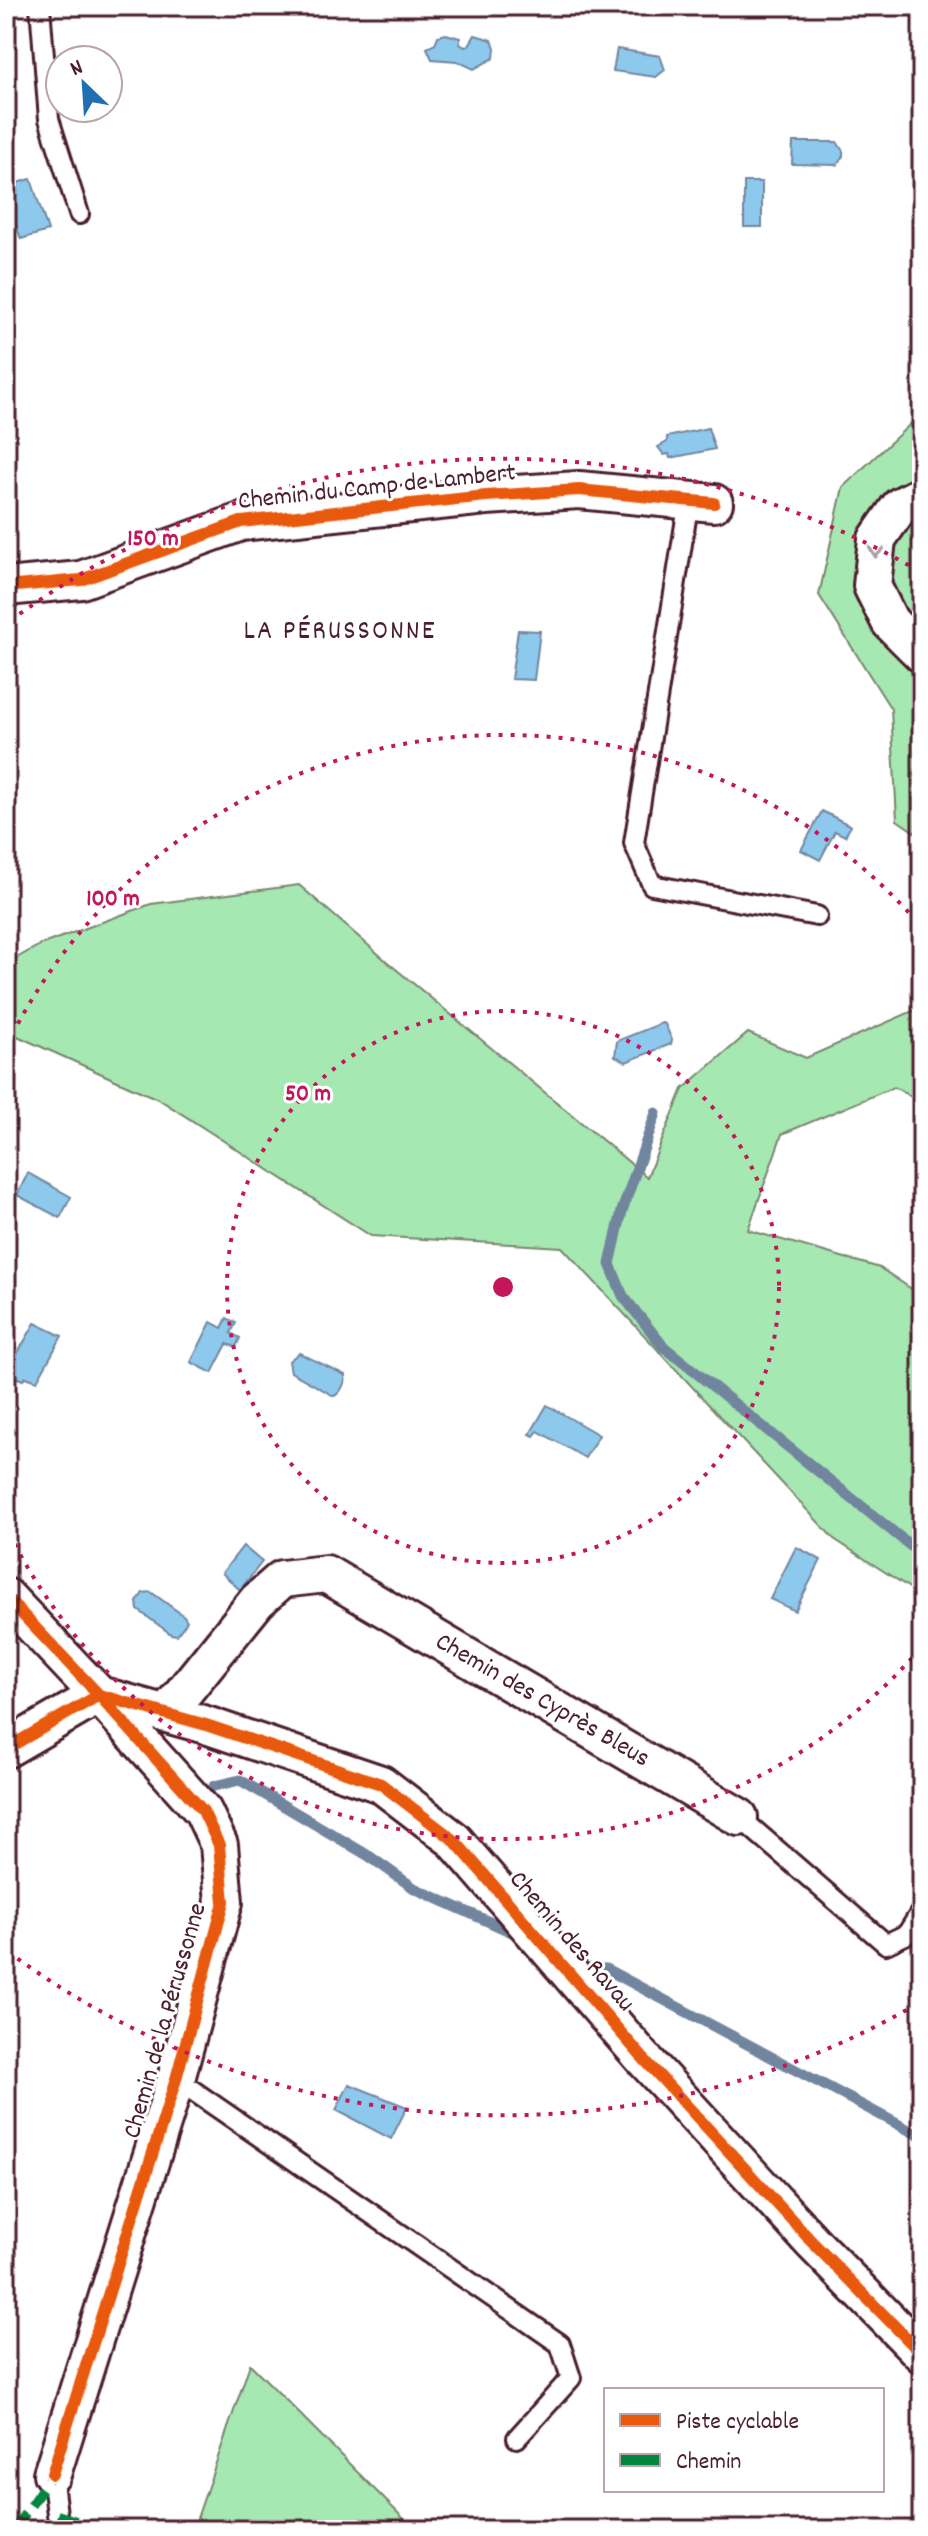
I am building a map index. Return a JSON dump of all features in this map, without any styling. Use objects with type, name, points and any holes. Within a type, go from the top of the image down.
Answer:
[{"type":"street","name":"Chemin du Camp de Lambert","points":[[6,587],[81,580],[241,522],[486,496],[579,490],[702,502]]},
{"type":"street","points":[[922,495],[900,506],[877,539],[872,586],[890,622],[922,654]]},
{"type":"street","name":"Chemin des Cyprès Bleus","points":[[166,1714],[257,1601],[282,1579],[326,1574],[739,1817]]},
{"type":"street","name":"Chemin de la Pérussonne","points":[[6,1597],[203,1811],[219,1845],[224,1902],[176,2079],[52,2474]]},
{"type":"street","points":[[6,1749],[99,1695]]},
{"type":"street","name":"Chemin des Ravau","points":[[99,1695],[381,1784],[454,1840],[642,2057],[814,2244],[922,2354]]},
{"type":"lane","points":[[40,6],[49,119],[79,214]]},
{"type":"lane","points":[[702,502],[634,843],[652,885],[817,916]]},
{"type":"lane","name":"Chemin des Cyprès Bleus","points":[[739,1817],[886,1944],[907,1934],[922,1910]]},
{"type":"lane","points":[[176,2079],[560,2344],[571,2378],[517,2438]]},
{"type":"lane","points":[[52,2474],[59,2530]]},
{"type":"green space","points":[[922,413],[922,837],[897,820],[891,709],[819,595],[843,487]]},
{"type":"green space","points":[[299,885],[647,1177],[683,1089],[748,1033],[806,1058],[922,1007],[922,1103],[894,1087],[782,1134],[748,1230],[880,1268],[922,1296],[922,1596],[834,1539],[562,1247],[371,1236],[160,1100],[6,1031],[6,964],[40,945],[151,904]]},
{"type":"green space","points":[[250,2364],[415,2530],[193,2530]]},
{"type":"water","points":[[446,34],[460,38],[460,44],[465,47],[475,35],[492,40],[494,58],[474,69],[457,61],[432,59],[427,48],[435,44],[438,36]]},
{"type":"water","points":[[617,49],[660,56],[665,70],[656,77],[613,71]]},
{"type":"water","points":[[793,142],[837,142],[843,156],[837,165],[792,164]]},
{"type":"water","points":[[31,179],[48,231],[21,239],[6,196],[6,186]]},
{"type":"water","points":[[744,182],[762,182],[762,227],[744,227]]},
{"type":"water","points":[[708,428],[715,449],[670,458],[658,447],[667,442],[667,437]]},
{"type":"water","points":[[518,630],[540,631],[534,680],[511,679]]},
{"type":"water","points":[[822,811],[851,826],[845,836],[835,831],[820,860],[801,850]]},
{"type":"water","points":[[662,1023],[672,1040],[671,1044],[626,1062],[615,1056],[617,1041]]},
{"type":"water","points":[[28,1173],[71,1197],[60,1218],[17,1195]]},
{"type":"water","points":[[227,1318],[236,1323],[231,1333],[240,1338],[236,1347],[227,1344],[212,1373],[191,1362],[211,1322],[222,1328]]},
{"type":"water","points":[[35,1323],[62,1336],[37,1381],[26,1377],[23,1380],[15,1377],[16,1371],[10,1366]]},
{"type":"water","points":[[299,1353],[345,1375],[339,1392],[334,1396],[291,1372],[289,1361]]},
{"type":"water","points":[[547,1405],[599,1435],[585,1458],[538,1431],[534,1436],[530,1434]]},
{"type":"water","points":[[243,1546],[262,1562],[240,1590],[222,1573]]},
{"type":"water","points":[[796,1547],[821,1560],[795,1611],[770,1599]]},
{"type":"water","points":[[151,1592],[184,1616],[187,1621],[177,1635],[138,1610],[137,1602],[143,1593]]},
{"type":"water","points":[[349,2084],[407,2107],[391,2139],[336,2110]]},
{"type":"waterway","points":[[656,1113],[622,1211],[610,1264],[623,1296],[663,1346],[922,1555]]},
{"type":"waterway","points":[[214,1786],[240,1780],[369,1856],[414,1888],[523,1937]]},
{"type":"waterway","points":[[585,1968],[606,1969],[922,2137]]},
{"type":"marked path","points":[[14,2530],[52,2474]]},
{"type":"marked path","points":[[57,2515],[104,2530]]},
{"type":"cycle path","points":[[6,587],[81,580],[241,522],[486,496],[579,490],[714,503]]},
{"type":"cycle path","points":[[6,1597],[203,1811],[219,1845],[224,1902],[176,2079],[52,2474]]},
{"type":"cycle path","points":[[6,1749],[99,1695],[206,1725],[381,1784],[454,1840],[642,2057],[814,2244],[922,2354]]},
{"type":"district","name":"LA PÉRUSSONNE","points":[[340,633]]}]
